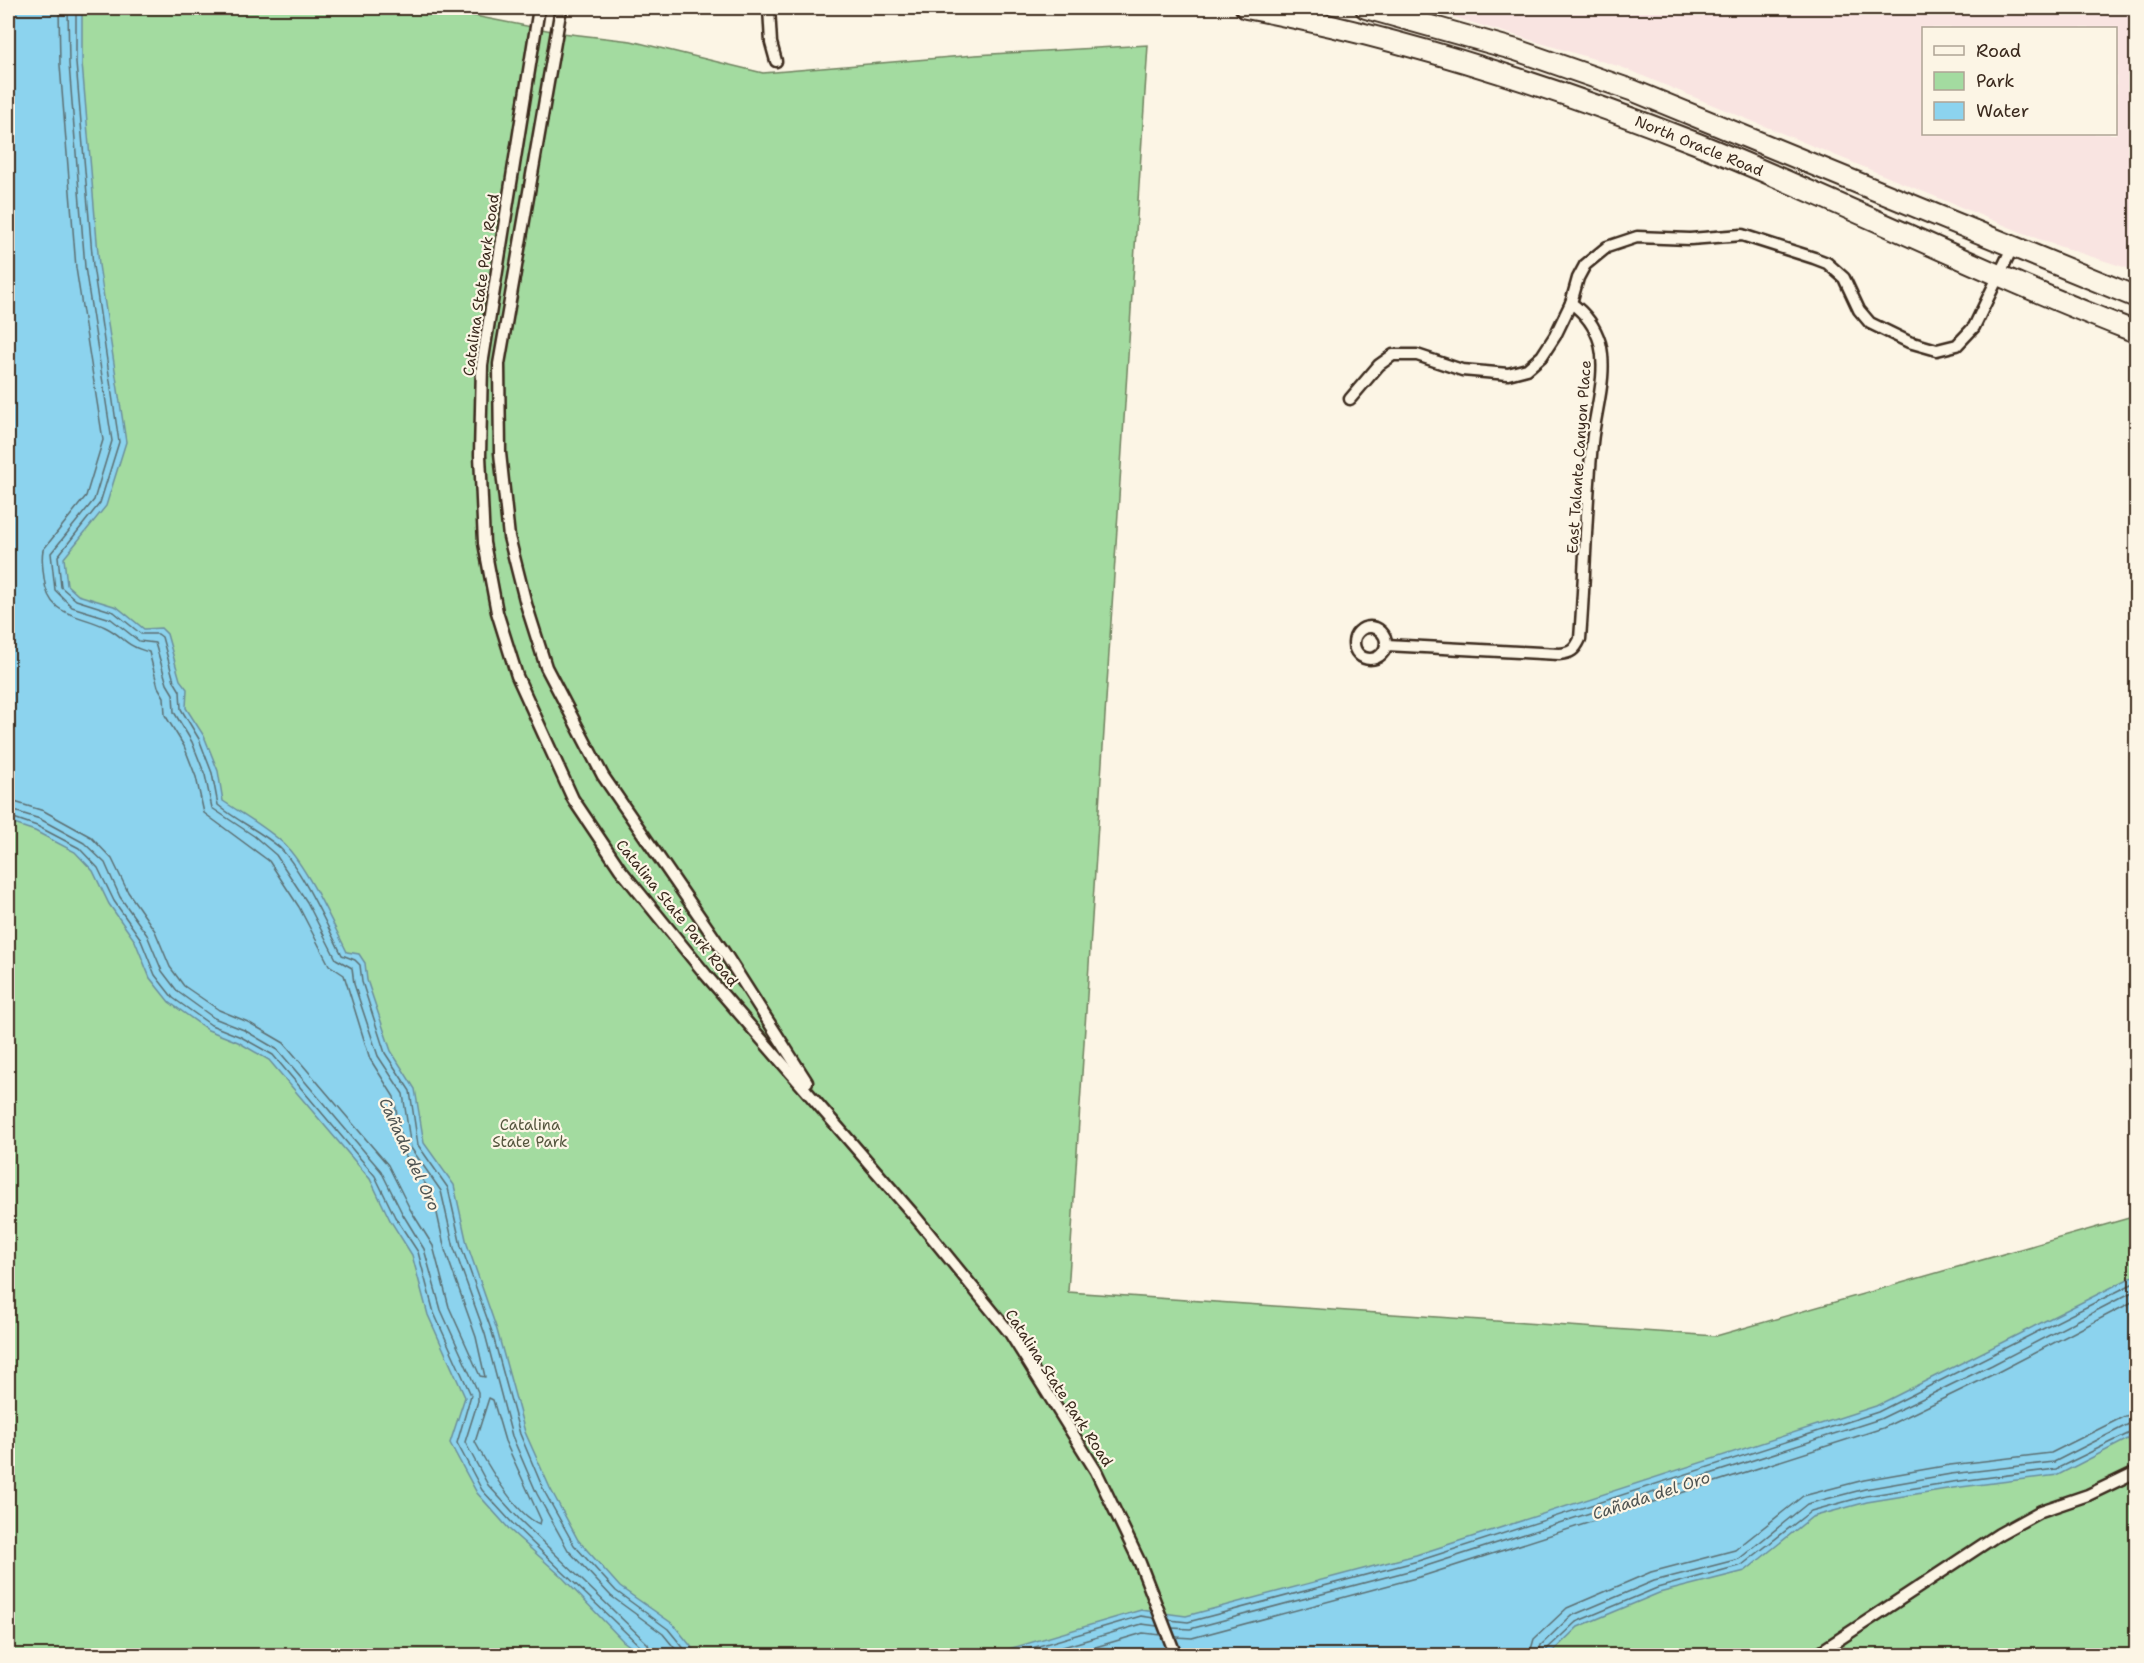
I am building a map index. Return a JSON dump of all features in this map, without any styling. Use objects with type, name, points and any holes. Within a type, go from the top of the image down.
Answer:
[{"type":"highway","name":"North Oracle Road","points":[[1246,8],[1395,42],[1516,78],[1627,117],[1700,145],[2136,332]]},
{"type":"highway","name":"North Oracle Road","points":[[1366,8],[1516,50],[1634,91],[2136,297]]},
{"type":"street","name":"Catalina State Park Road","points":[[539,8],[482,364],[480,454],[484,543],[497,612],[517,676],[573,799],[620,870],[656,915],[825,1110],[1010,1333],[1096,1471],[1140,1563],[1176,1656]]},
{"type":"street","name":"Catalina State Park Road","points":[[561,8],[499,364],[500,453],[509,537],[526,604],[546,667],[603,776],[726,955],[825,1110]]},
{"type":"street","points":[[769,8],[771,43],[776,61]]},
{"type":"street","points":[[1350,399],[1379,365],[1400,354],[1417,355],[1462,370],[1508,374],[1527,369],[1549,346],[1571,303],[1585,265],[1595,255],[1616,242],[1652,236],[1690,239],[1742,235],[1827,263],[1844,278],[1859,310],[1870,323],[1909,342],[1938,350],[1957,345],[1974,327],[2012,248]]},
{"type":"street","name":"East Talante Canyon Place","points":[[1386,645],[1558,654],[1569,654],[1576,648],[1581,627],[1592,442],[1602,372],[1600,343],[1594,329],[1582,311],[1571,303]]},
{"type":"street","points":[[1814,1656],[1999,1534],[2041,1511],[2088,1495],[2136,1472]]},
{"type":"shaded area","points":[[1423,8],[2136,8],[2136,271],[2043,241],[1621,67]]},
{"type":"green space","name":"Catalina State Park","points":[[8,8],[434,8],[562,33],[631,41],[763,73],[975,55],[1148,45],[1068,1292],[1716,1336],[2136,1216],[2136,1655],[8,1656]]},
{"type":"water","name":"Cañada del Oro","points":[[8,8],[82,8],[82,63],[99,265],[126,442],[106,506],[64,558],[67,585],[78,595],[117,607],[144,629],[161,628],[167,634],[180,680],[187,689],[186,708],[204,736],[218,771],[223,801],[277,838],[293,854],[310,880],[347,952],[359,954],[365,963],[367,980],[391,1051],[415,1089],[424,1143],[454,1185],[467,1244],[497,1330],[525,1432],[550,1488],[578,1540],[620,1587],[673,1624],[698,1655],[642,1655],[623,1641],[561,1576],[510,1530],[477,1493],[450,1443],[465,1397],[428,1315],[412,1255],[390,1220],[370,1179],[269,1060],[238,1042],[208,1030],[169,1002],[150,978],[135,941],[109,904],[93,871],[75,852],[35,831],[8,822]]},
{"type":"water","name":"Cañada del Oro","points":[[2136,1275],[2136,1435],[2058,1475],[1953,1488],[1867,1502],[1812,1517],[1745,1571],[1659,1593],[1578,1627],[1549,1655],[985,1656],[1141,1610],[1186,1616],[1416,1555],[1876,1406]]}]
